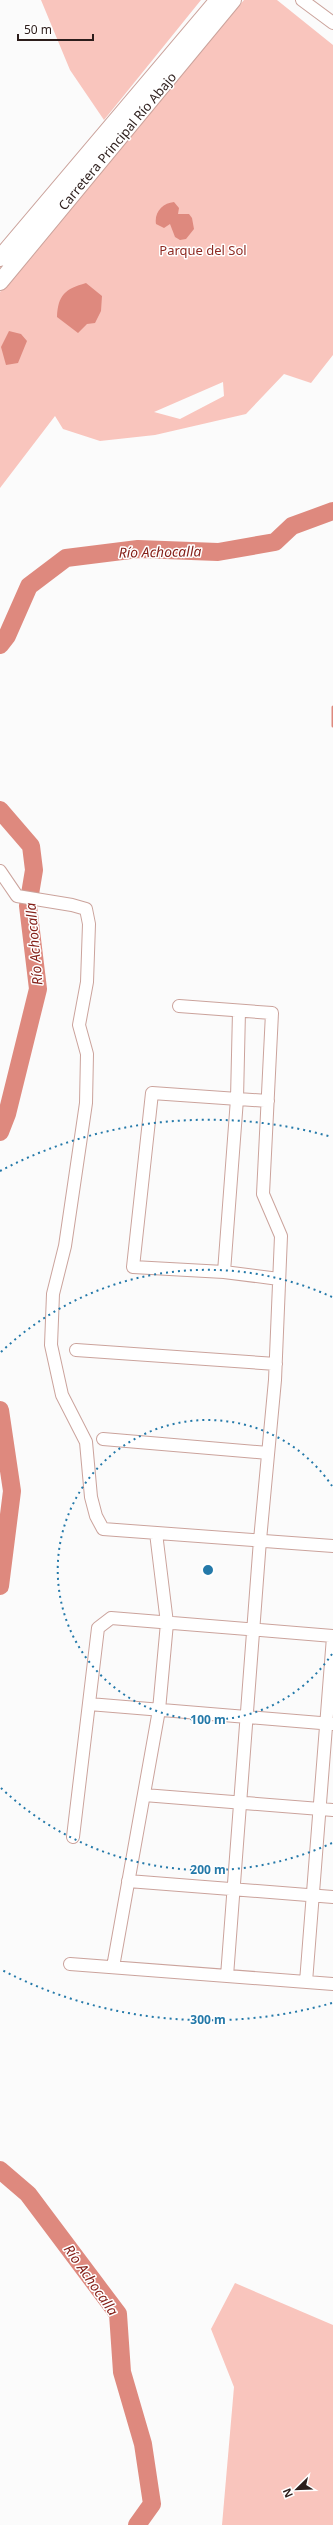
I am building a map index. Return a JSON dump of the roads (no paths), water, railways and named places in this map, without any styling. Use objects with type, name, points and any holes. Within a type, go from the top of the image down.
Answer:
[{"type":"main road","name":"Carretera Principal Río Abajo","points":[[0,258],[218,0]]},
{"type":"main road","name":"Carretera Principal Río Abajo","points":[[0,282],[233,0]]},
{"type":"street","points":[[302,0],[333,23]]},
{"type":"street","points":[[0,871],[17,896],[72,904],[86,909],[89,924],[87,982],[79,1025],[87,1054],[86,1103],[65,1246],[52,1294],[51,1345],[62,1395],[86,1442],[91,1497],[96,1516],[103,1529],[333,1546]]},
{"type":"street","points":[[179,1006],[272,1013],[263,1194],[281,1236],[276,1364],[260,1540],[227,1976]]},
{"type":"street","points":[[224,1272],[237,1099],[238,1011]]},
{"type":"street","points":[[268,1101],[152,1093],[133,1267],[224,1272],[279,1279]]},
{"type":"street","points":[[76,1350],[276,1364]]},
{"type":"street","points":[[103,1438],[268,1453]]},
{"type":"street","points":[[113,1967],[159,1710],[167,1623],[156,1533]]},
{"type":"street","points":[[73,1837],[98,1628],[111,1618],[333,1637],[330,1723],[320,1809],[306,1982]]},
{"type":"street","points":[[89,1704],[330,1723]]},
{"type":"street","points":[[144,1795],[333,1810]]},
{"type":"street","points":[[128,1881],[333,1897]]},
{"type":"street","points":[[70,1964],[333,1984]]},
{"type":"waterway","name":"Río Achocalla","points":[[0,645],[7,636],[29,586],[66,558],[138,549],[218,552],[275,542],[292,526],[333,511]]},
{"type":"waterway","points":[[333,707],[333,726]]},
{"type":"waterway","name":"Río Achocalla","points":[[0,810],[31,846],[34,870],[28,906],[38,989],[7,1114],[0,1132]]},
{"type":"waterway","name":"Río Achocalla","points":[[0,1410],[12,1491],[0,1586]]},
{"type":"waterway","name":"Río Achocalla","points":[[0,2170],[28,2194],[118,2314],[122,2372],[143,2444],[152,2504],[137,2525]]},
{"type":"park label","name":"Parque del Sol","points":[[203,250]]}]
